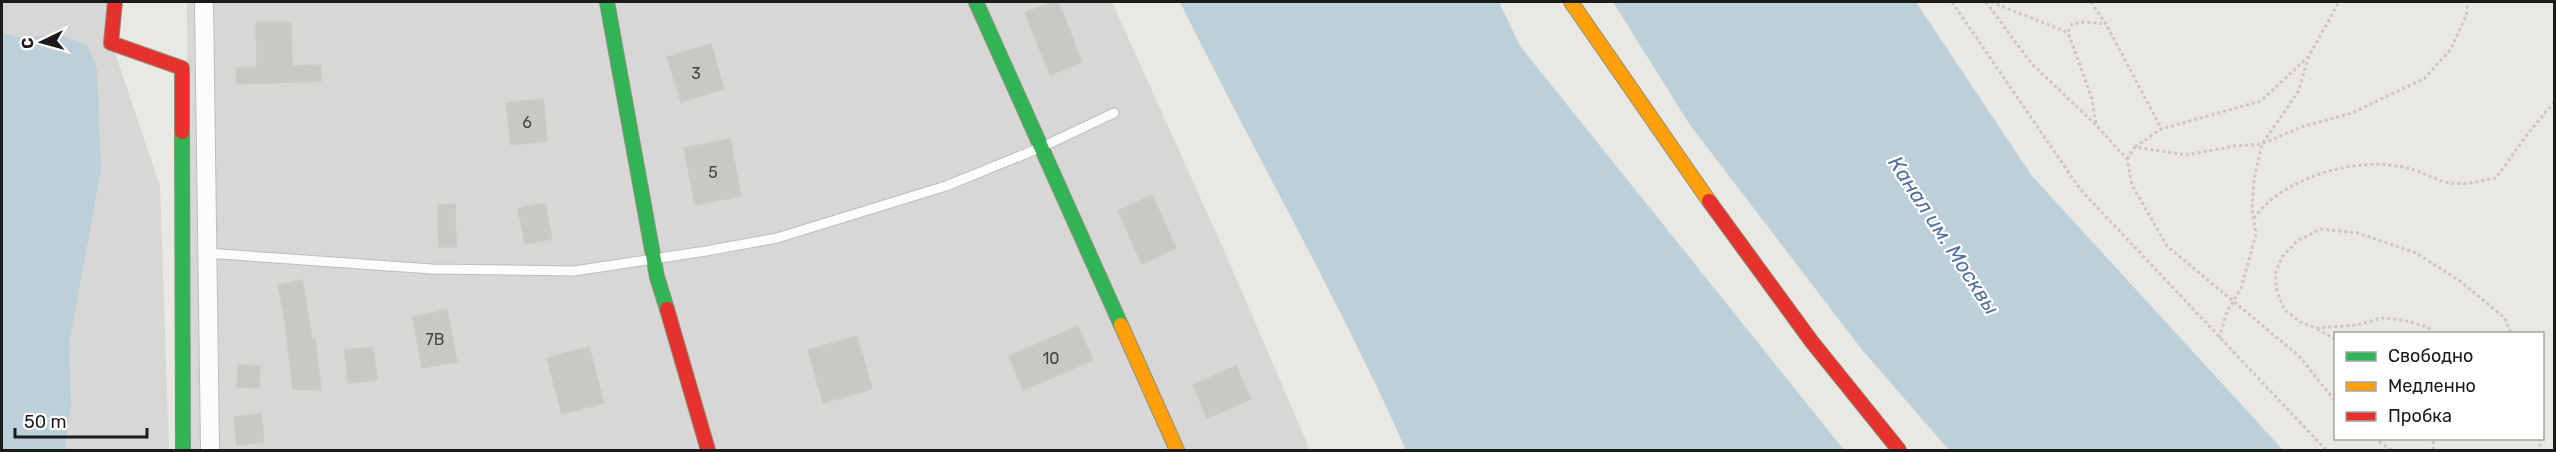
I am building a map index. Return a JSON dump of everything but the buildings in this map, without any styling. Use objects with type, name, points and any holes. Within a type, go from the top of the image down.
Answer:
[{"type":"street","points":[[115,2],[111,43],[182,68],[183,450]]},
{"type":"street","points":[[204,2],[210,450]]},
{"type":"street","points":[[607,2],[653,259],[708,450]]},
{"type":"street","points":[[976,2],[1177,450]]},
{"type":"street","points":[[1571,2],[1710,202],[1844,384],[1899,450]]},
{"type":"lane","points":[[206,253],[432,269],[527,271],[574,271],[653,259],[777,238],[946,186],[1042,147],[1114,113]]},
{"type":"path","points":[[1952,2],[2080,189],[2326,450]]},
{"type":"path","points":[[1986,2],[2031,63],[2096,125],[2127,159],[2132,185],[2167,246],[2299,356],[2334,400]]},
{"type":"path","points":[[1991,2],[2067,32],[2085,79],[2096,125]]},
{"type":"path","points":[[2091,2],[2106,24],[2161,129]]},
{"type":"path","points":[[2219,338],[2227,312],[2241,288],[2256,234],[2254,179],[2262,144],[2298,92],[2309,56],[2339,2]]},
{"type":"path","points":[[2135,147],[2187,155],[2234,146],[2262,144],[2301,127],[2352,113],[2425,78],[2451,49],[2466,16],[2468,2]]},
{"type":"path","points":[[2067,32],[2072,24],[2084,22],[2106,24]]},
{"type":"path","points":[[2127,159],[2135,147],[2161,129],[2261,101],[2309,56]]},
{"type":"path","points":[[2254,219],[2263,206],[2286,188],[2323,174],[2369,163],[2406,167],[2451,184],[2496,178],[2554,102]]},
{"type":"path","points":[[2334,339],[2300,322],[2284,309],[2277,292],[2275,274],[2282,257],[2297,241],[2321,229],[2358,233],[2416,253],[2460,281],[2496,310],[2505,318],[2511,332]]},
{"type":"path","points":[[2316,328],[2357,325],[2382,318],[2403,320],[2428,327],[2433,332]]},
{"type":"path","points":[[2377,440],[2391,450]]},
{"type":"shaded area","points":[[2,2],[110,2],[108,32],[160,186],[169,450],[2,450]]},
{"type":"shaded area","points":[[187,2],[1112,2],[1227,257],[1310,450],[190,450]]},
{"type":"water","points":[[1180,2],[1499,2],[1520,46],[1844,450],[1406,450],[1324,281]]},
{"type":"water","name":"Канал им. Москвы","points":[[1613,2],[1916,2],[2032,176],[2283,450],[1949,450],[1863,351],[1690,125]]},
{"type":"water","points":[[2,33],[23,38],[58,34],[87,45],[97,69],[101,170],[69,344],[71,403],[65,450],[2,450]]},
{"type":"traffic: fast","points":[[607,2],[657,277],[667,309]]},
{"type":"traffic: fast","points":[[976,2],[1121,325]]},
{"type":"traffic: fast","points":[[182,132],[183,450]]},
{"type":"traffic: slow","points":[[1571,2],[1709,201]]},
{"type":"traffic: slow","points":[[1121,325],[1177,450]]},
{"type":"traffic: jam","points":[[115,2],[111,43],[182,68],[182,132]]},
{"type":"traffic: jam","points":[[1709,201],[1812,342],[1899,450]]},
{"type":"traffic: jam","points":[[667,309],[708,450]]}]
